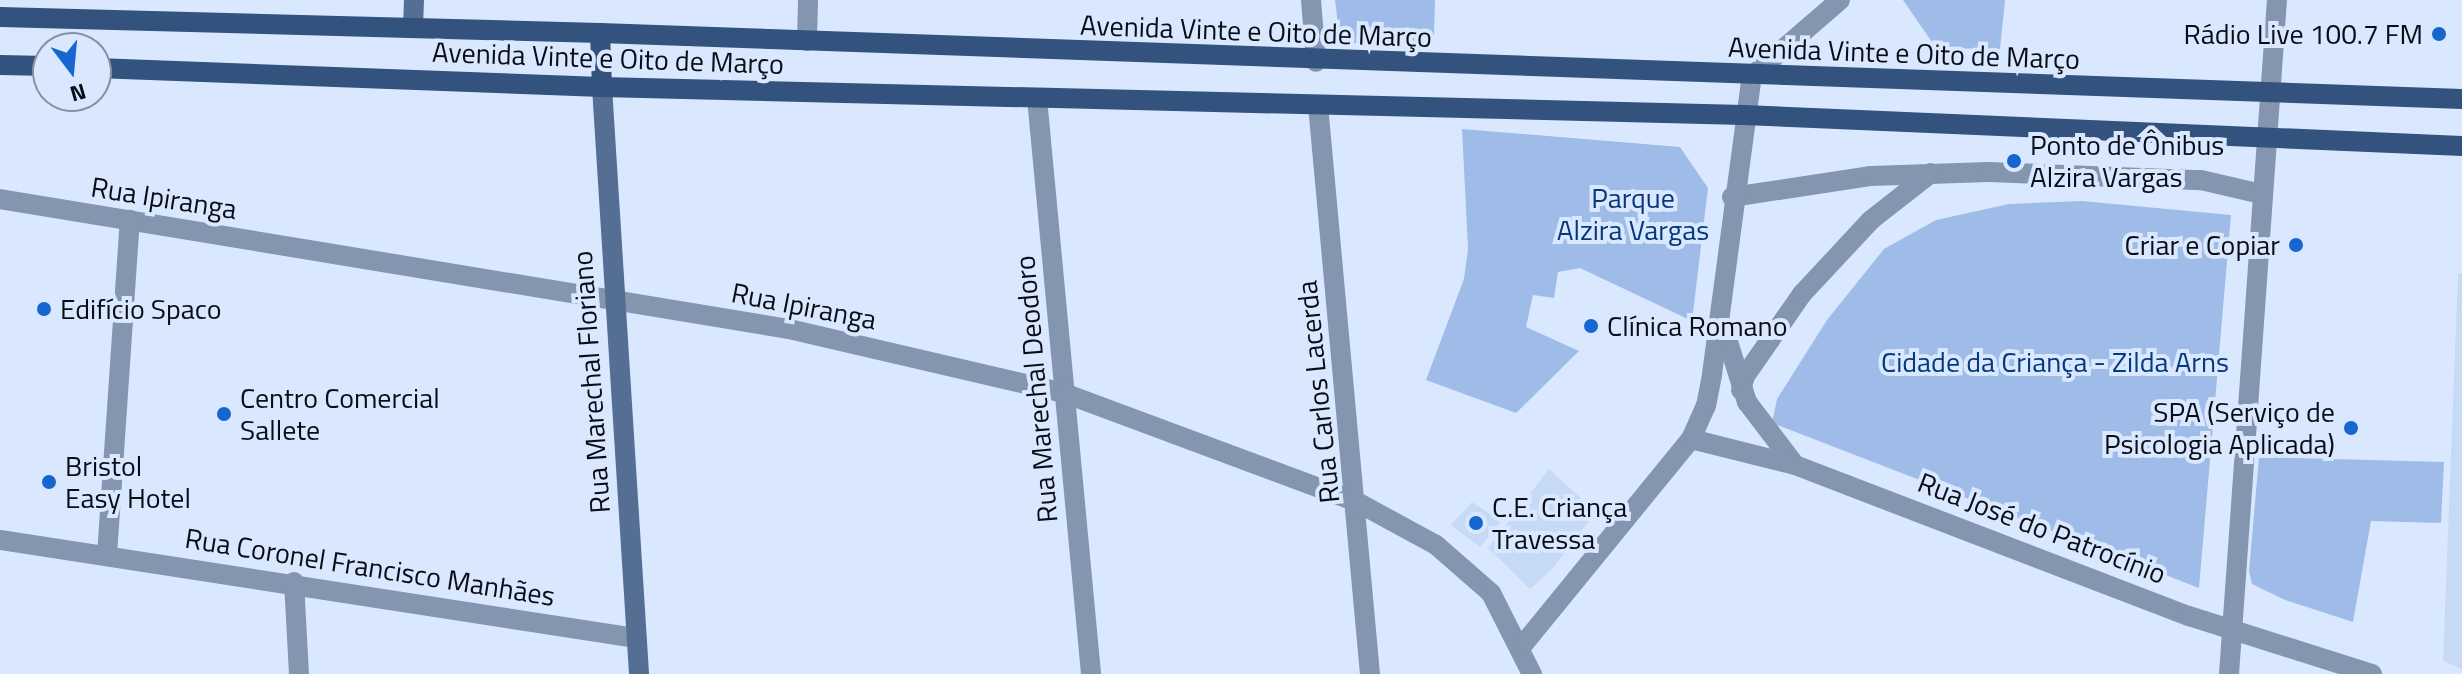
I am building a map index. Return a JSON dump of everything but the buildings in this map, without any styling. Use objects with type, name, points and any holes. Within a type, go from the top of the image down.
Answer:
[{"type":"main road","points":[[413,28],[414,0]]},
{"type":"main road","name":"Avenida Vinte e Oito de Março","points":[[0,17],[600,33],[1316,62],[2462,99]]},
{"type":"main road","points":[[600,33],[602,87]]},
{"type":"main road","points":[[0,65],[32,66]]},
{"type":"main road","name":"Avenida Vinte e Oito de Março","points":[[112,69],[602,87],[1744,115],[2462,146]]},
{"type":"main road","name":"Rua Marechal Floriano","points":[[602,87],[613,300],[639,674]]},
{"type":"street","points":[[807,41],[808,0]]},
{"type":"street","points":[[1311,0],[1316,62]]},
{"type":"street","points":[[1522,646],[1691,439],[1706,406],[1720,315],[1732,197],[1752,76],[1840,0]]},
{"type":"street","points":[[2229,674],[2277,0]]},
{"type":"street","name":"Rua Marechal Deodoro","points":[[1037,98],[1091,674]]},
{"type":"street","name":"Rua Carlos Lacerda","points":[[1318,105],[1357,502],[1370,674]]},
{"type":"street","points":[[1732,197],[1818,182],[1931,173],[2201,180],[2261,194]]},
{"type":"street","points":[[1741,390],[1745,376],[1802,294],[1871,220],[1931,173]]},
{"type":"street","name":"Rua Ipiranga","points":[[0,199],[789,329],[1064,393],[1357,502],[1436,545],[1491,593],[1522,646],[1532,674]]},
{"type":"street","points":[[107,555],[130,220]]},
{"type":"street","points":[[1720,315],[1741,390],[1765,431],[1795,465]]},
{"type":"street","name":"Rua José do Patrocínio","points":[[1691,439],[1795,465],[2230,628],[2372,674]]},
{"type":"street","name":"Rua Coronel Francisco Manhães","points":[[0,540],[294,582],[636,638]]},
{"type":"street","points":[[294,582],[299,674]]},
{"type":"shaded area","points":[[2462,273],[2462,669],[2443,661],[2458,274]]},
{"type":"shaded area","points":[[1549,469],[1596,512],[1553,568],[1530,589],[1488,548]]},
{"type":"shaded area","name":"C.E. Criança Travessa","points":[[1472,502],[1501,521],[1480,547],[1451,525]]},
{"type":"green space","points":[[1335,0],[1435,0],[1434,36],[1428,46],[1349,43],[1339,33]]},
{"type":"green space","points":[[1903,0],[2005,0],[2000,49],[1936,48]]},
{"type":"green space","name":"Parque Alzira Vargas","points":[[1462,129],[1680,147],[1708,188],[1692,321],[1580,268],[1558,272],[1554,298],[1533,295],[1526,327],[1579,351],[1516,413],[1426,380],[1464,279],[1468,249]]},
{"type":"green space","name":"Cidade da Criança - Zilda Arns","points":[[2082,201],[2231,215],[2199,588],[1772,423],[1777,399],[1827,320],[1884,249],[1936,220],[2009,204]]},
{"type":"green space","points":[[2259,457],[2444,462],[2441,523],[2371,521],[2353,622],[2285,600],[2252,584],[2249,571]]},
{"type":"place","name":"Rádio Live 100.7 FM","points":[[2439,34]]},
{"type":"place","name":"Ponto de Ônibus Alzira Vargas","points":[[2014,161]]},
{"type":"place","name":"Criar e Copiar","points":[[2296,245]]},
{"type":"place","name":"Edifício Spaco","points":[[44,309]]},
{"type":"place","name":"Clínica Romano","points":[[1591,326]]},
{"type":"place","name":"Centro Comercial Sallete","points":[[224,414]]},
{"type":"place","name":"SPA (Serviço de Psicologia Aplicada)","points":[[2351,428]]},
{"type":"place","name":"Bristol Easy Hotel","points":[[49,482]]},
{"type":"place","name":"C.E. Criança Travessa","points":[[1476,523]]}]
